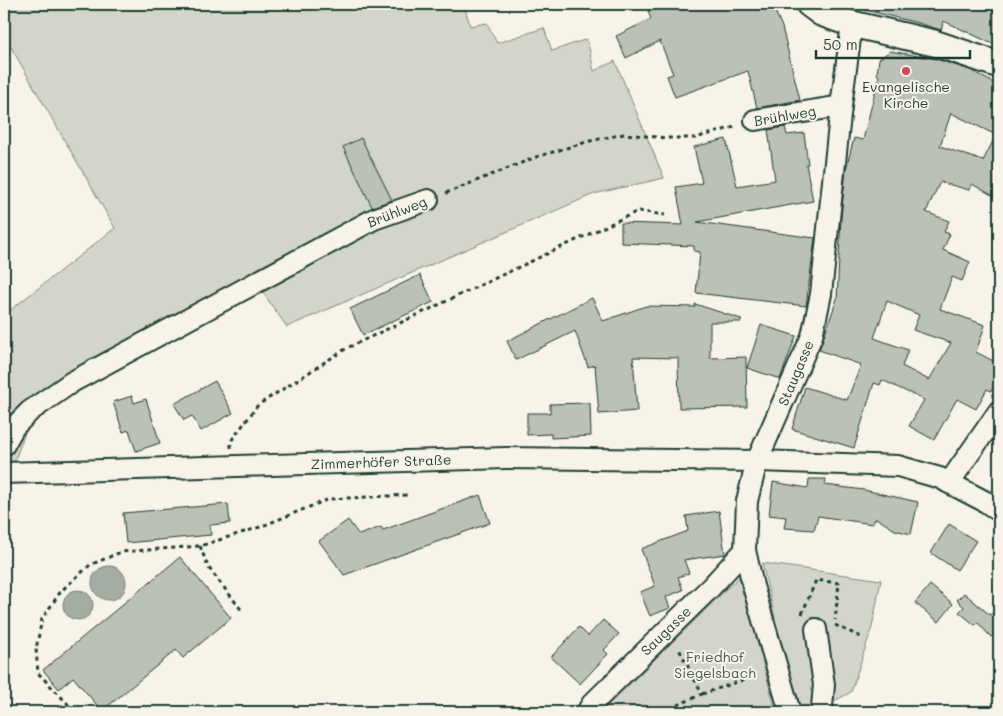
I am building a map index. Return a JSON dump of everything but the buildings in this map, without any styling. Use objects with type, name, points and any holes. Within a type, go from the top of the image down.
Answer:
[{"type":"main road","points":[[809,4],[821,13],[852,24],[934,43],[999,65]]},
{"type":"street","name":"Staugasse","points":[[790,712],[753,586],[745,550],[748,501],[757,461],[812,336],[821,294],[841,106],[852,24]]},
{"type":"street","name":"Brühlweg","points":[[755,120],[841,106]]},
{"type":"street","name":"Brühlweg","points":[[4,444],[14,427],[30,411],[72,382],[374,219],[428,200]]},
{"type":"street","points":[[949,483],[999,410]]},
{"type":"street","name":"Zimmerhöfer Straße","points":[[4,473],[506,458],[757,461],[898,466],[940,478],[986,502],[999,511]]},
{"type":"street","name":"Saugasse","points":[[587,712],[592,704],[711,587],[745,550]]},
{"type":"street","points":[[824,712],[822,707],[825,627]]},
{"type":"path","name":"Brühlweg","points":[[428,200],[536,157],[590,141],[624,134],[668,138],[695,138],[755,120]]},
{"type":"path","points":[[231,466],[231,441],[258,405],[347,348],[638,211],[665,215]]},
{"type":"path","points":[[73,712],[67,703],[38,673],[36,649],[42,619],[61,592],[90,565],[121,552],[200,546],[260,527],[329,498],[408,495]]},
{"type":"path","points":[[200,546],[208,567],[243,612]]},
{"type":"path","points":[[825,627],[861,637]]},
{"type":"path","points":[[667,630],[702,694]]},
{"type":"path","points":[[663,712],[702,694],[749,678]]},
{"type":"green space","points":[[4,4],[464,4],[470,26],[487,23],[497,43],[544,28],[552,51],[587,39],[594,71],[615,61],[664,178],[594,194],[287,327],[252,277],[177,329],[29,422],[12,468],[4,468],[4,315],[115,228],[4,35]]},
{"type":"green space","points":[[762,563],[881,580],[872,627],[851,692],[818,708],[797,712]]},
{"type":"green space","name":"Friedhof Siegelsbach","points":[[741,575],[776,712],[601,712]]},
{"type":"shaded area","points":[[109,566],[116,567],[121,571],[125,576],[125,590],[121,595],[116,599],[109,600],[102,599],[97,595],[93,590],[92,583],[93,576],[97,571],[102,567]]},
{"type":"shaded area","points":[[78,590],[89,594],[93,605],[89,616],[78,620],[67,616],[63,605],[67,594]]},
{"type":"place","name":"Evangelische Kirche","points":[[906,71]]}]
